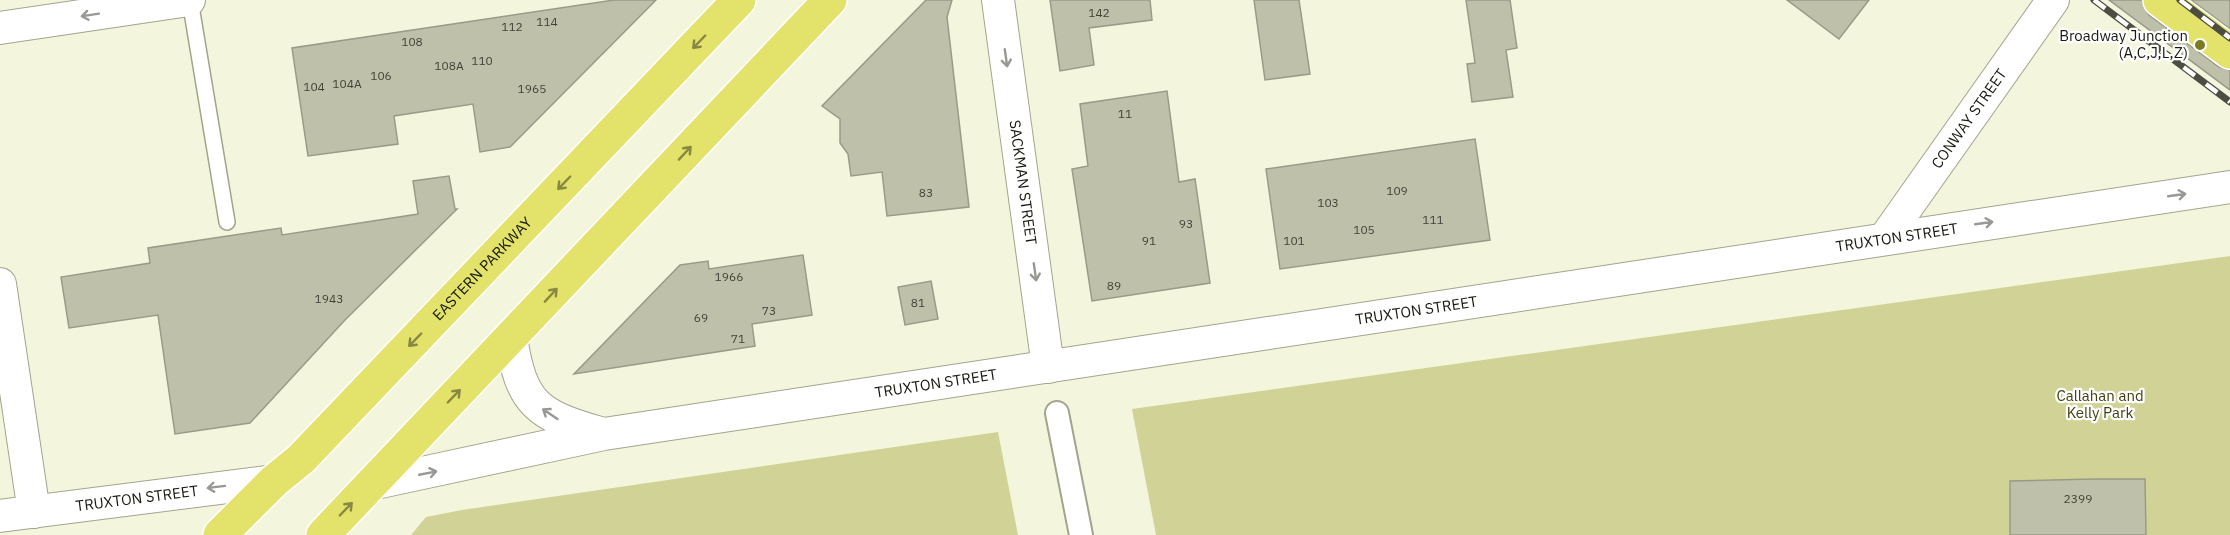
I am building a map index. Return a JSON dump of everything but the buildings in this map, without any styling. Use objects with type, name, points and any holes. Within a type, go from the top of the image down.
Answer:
[{"type":"main road","name":"EASTERN PARKWAY","points":[[220,535],[274,481],[302,459],[739,0]]},
{"type":"main road","points":[[323,535],[830,0]]},
{"type":"main road","points":[[2160,0],[2230,51]]},
{"type":"street","points":[[0,28],[190,0]]},
{"type":"street","name":"SACKMAN STREET","points":[[998,0],[1048,367]]},
{"type":"street","name":"CONWAY STREET","points":[[1885,238],[2053,0]]},
{"type":"street","name":"TRUXTON STREET","points":[[371,484],[604,434],[2230,187]]},
{"type":"street","points":[[0,284],[34,512]]},
{"type":"street","name":"TRUXTON STREET","points":[[511,337],[515,366],[523,389],[547,414],[561,422],[604,434]]},
{"type":"street","points":[[1057,413],[1081,535]]},
{"type":"street","name":"TRUXTON STREET","points":[[0,516],[274,481]]},
{"type":"lane","points":[[190,0],[227,222]]},
{"type":"green space","name":"Callahan and Kelly Park","points":[[2230,256],[2230,535],[1156,535],[1132,409]]},
{"type":"green space","points":[[998,432],[1018,535],[411,535],[426,517],[462,510]]},
{"type":"railway","points":[[2094,0],[2230,102]]},
{"type":"railway","points":[[2180,0],[2230,38]]},
{"type":"place","name":"Broadway Junction (A,C,J,L,Z)","points":[[2200,45]]}]
